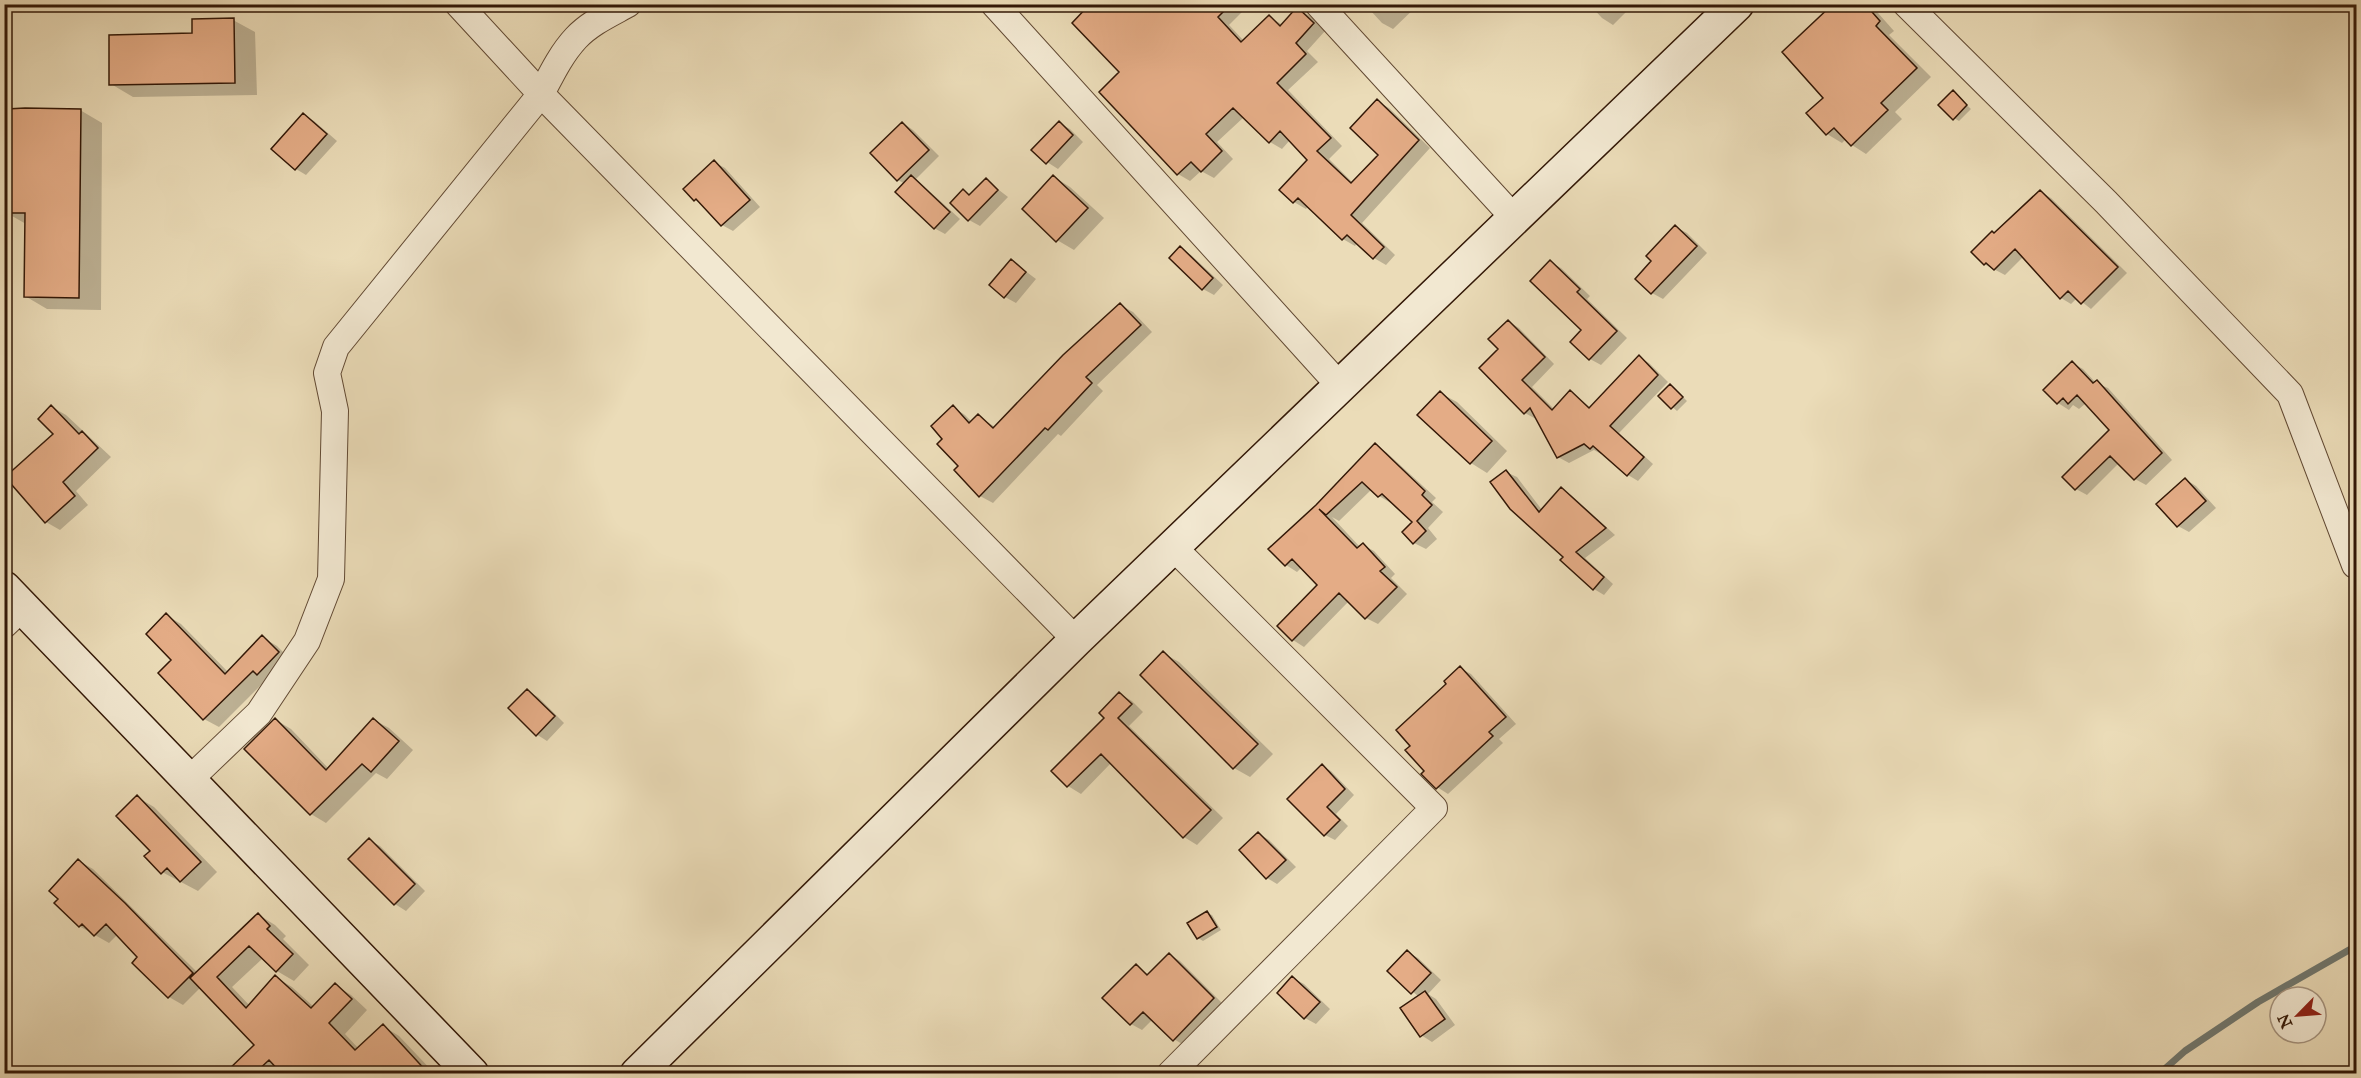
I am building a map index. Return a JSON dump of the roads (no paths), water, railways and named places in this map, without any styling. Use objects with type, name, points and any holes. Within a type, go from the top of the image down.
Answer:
[{"type":"street","points":[[458,4],[541,94],[1076,640]]},
{"type":"street","points":[[189,780],[259,713],[308,641],[331,579],[335,411],[327,373],[336,347],[541,94],[560,59],[578,36],[600,19],[628,4]]},
{"type":"street","points":[[994,4],[1340,386]]},
{"type":"street","points":[[1318,4],[1515,219]]},
{"type":"street","points":[[637,1074],[1076,640],[1737,4]]},
{"type":"street","points":[[1906,4],[2106,202],[2290,394],[2355,565]]},
{"type":"street","points":[[1170,1074],[1434,808],[1173,547]]},
{"type":"street","points":[[11,607],[189,780],[472,1074]]},
{"type":"waterway","points":[[2159,1074],[2185,1051],[2258,1002],[2356,946]]}]
